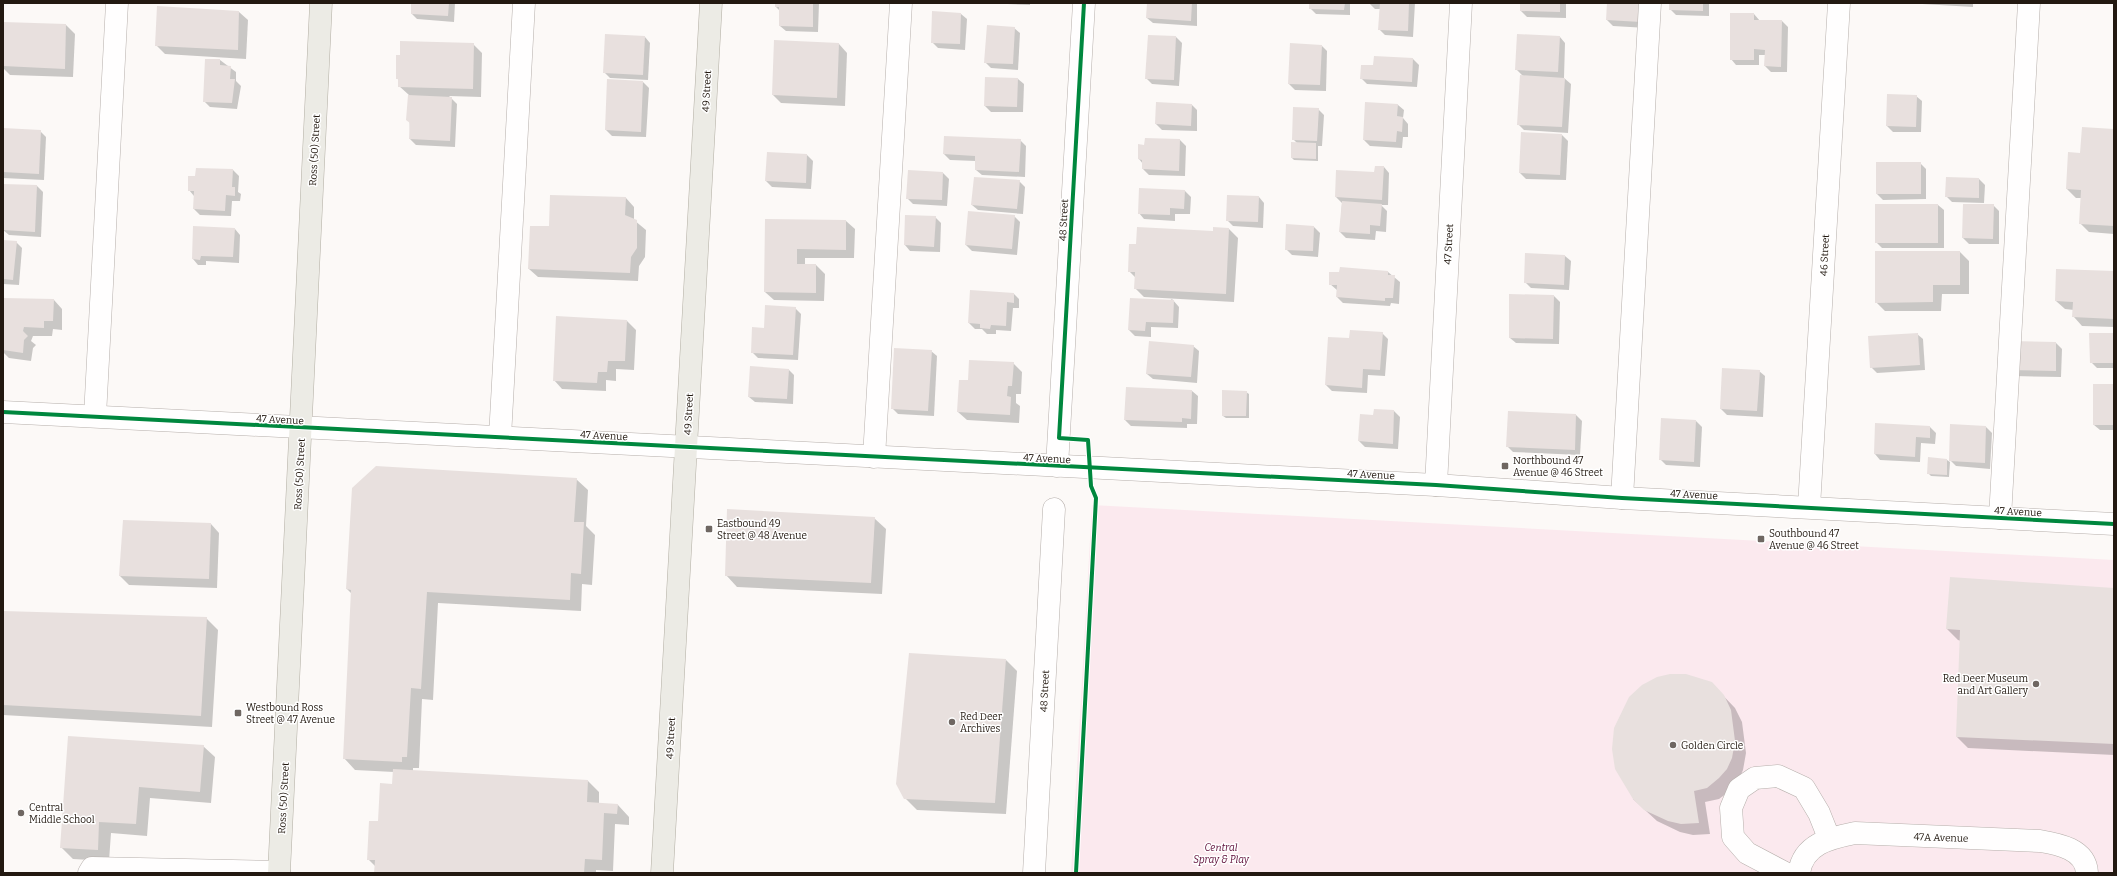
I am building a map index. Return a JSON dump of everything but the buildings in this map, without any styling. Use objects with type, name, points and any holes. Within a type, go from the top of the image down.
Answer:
[{"type":"main road","name":"Ross (50) Street","points":[[279,872],[321,3]]},
{"type":"main road","name":"49 Street","points":[[662,873],[711,3]]},
{"type":"street","points":[[95,416],[117,3]]},
{"type":"street","points":[[500,437],[524,3]]},
{"type":"street","points":[[874,457],[901,3]]},
{"type":"street","name":"48 Street","points":[[1057,466],[1084,3]]},
{"type":"street","name":"47 Street","points":[[1436,485],[1461,3]]},
{"type":"street","points":[[1622,498],[1650,3]]},
{"type":"street","name":"46 Street","points":[[1809,507],[1839,3]]},
{"type":"street","points":[[2000,518],[2028,3]]},
{"type":"street","name":"47 Avenue","points":[[3,412],[686,448],[1436,485],[1622,498],[2114,524]]},
{"type":"street","name":"48 Street","points":[[1034,873],[1054,509]]},
{"type":"street","points":[[1785,873],[1747,853],[1733,837],[1730,808],[1739,789],[1755,778],[1778,776],[1804,788],[1819,813],[1829,838]]},
{"type":"street","name":"47A Avenue","points":[[1799,873],[1800,866],[1811,849],[1829,838],[1855,833],[2040,841],[2061,844],[2077,853],[2087,869],[2087,873]]},
{"type":"street","points":[[89,873],[92,868],[279,872]]},
{"type":"green space","name":"Central Spray & Play","points":[[1092,505],[2114,560],[2114,873],[1071,873]]},
{"type":"cycle path","points":[[1076,873],[1096,498],[1091,486],[1088,440],[1059,438],[1084,3]]},
{"type":"cycle path","points":[[3,412],[1436,485],[1622,498],[2114,524]]},
{"type":"place","name":"Northbound 47 Avenue @ 46 Street","points":[[1505,466]]},
{"type":"place","name":"Eastbound 49 Street @ 48 Avenue","points":[[709,529]]},
{"type":"place","name":"Southbound 47 Avenue @ 46 Street","points":[[1761,539]]},
{"type":"place","name":"Red Deer Museum and Art Gallery","points":[[2036,684]]},
{"type":"place","name":"Westbound Ross Street @ 47 Avenue","points":[[238,713]]},
{"type":"place","name":"Red Deer Archives","points":[[952,722]]},
{"type":"place","name":"Golden Circle","points":[[1673,745]]},
{"type":"place","name":"Central Middle School","points":[[21,813]]}]
